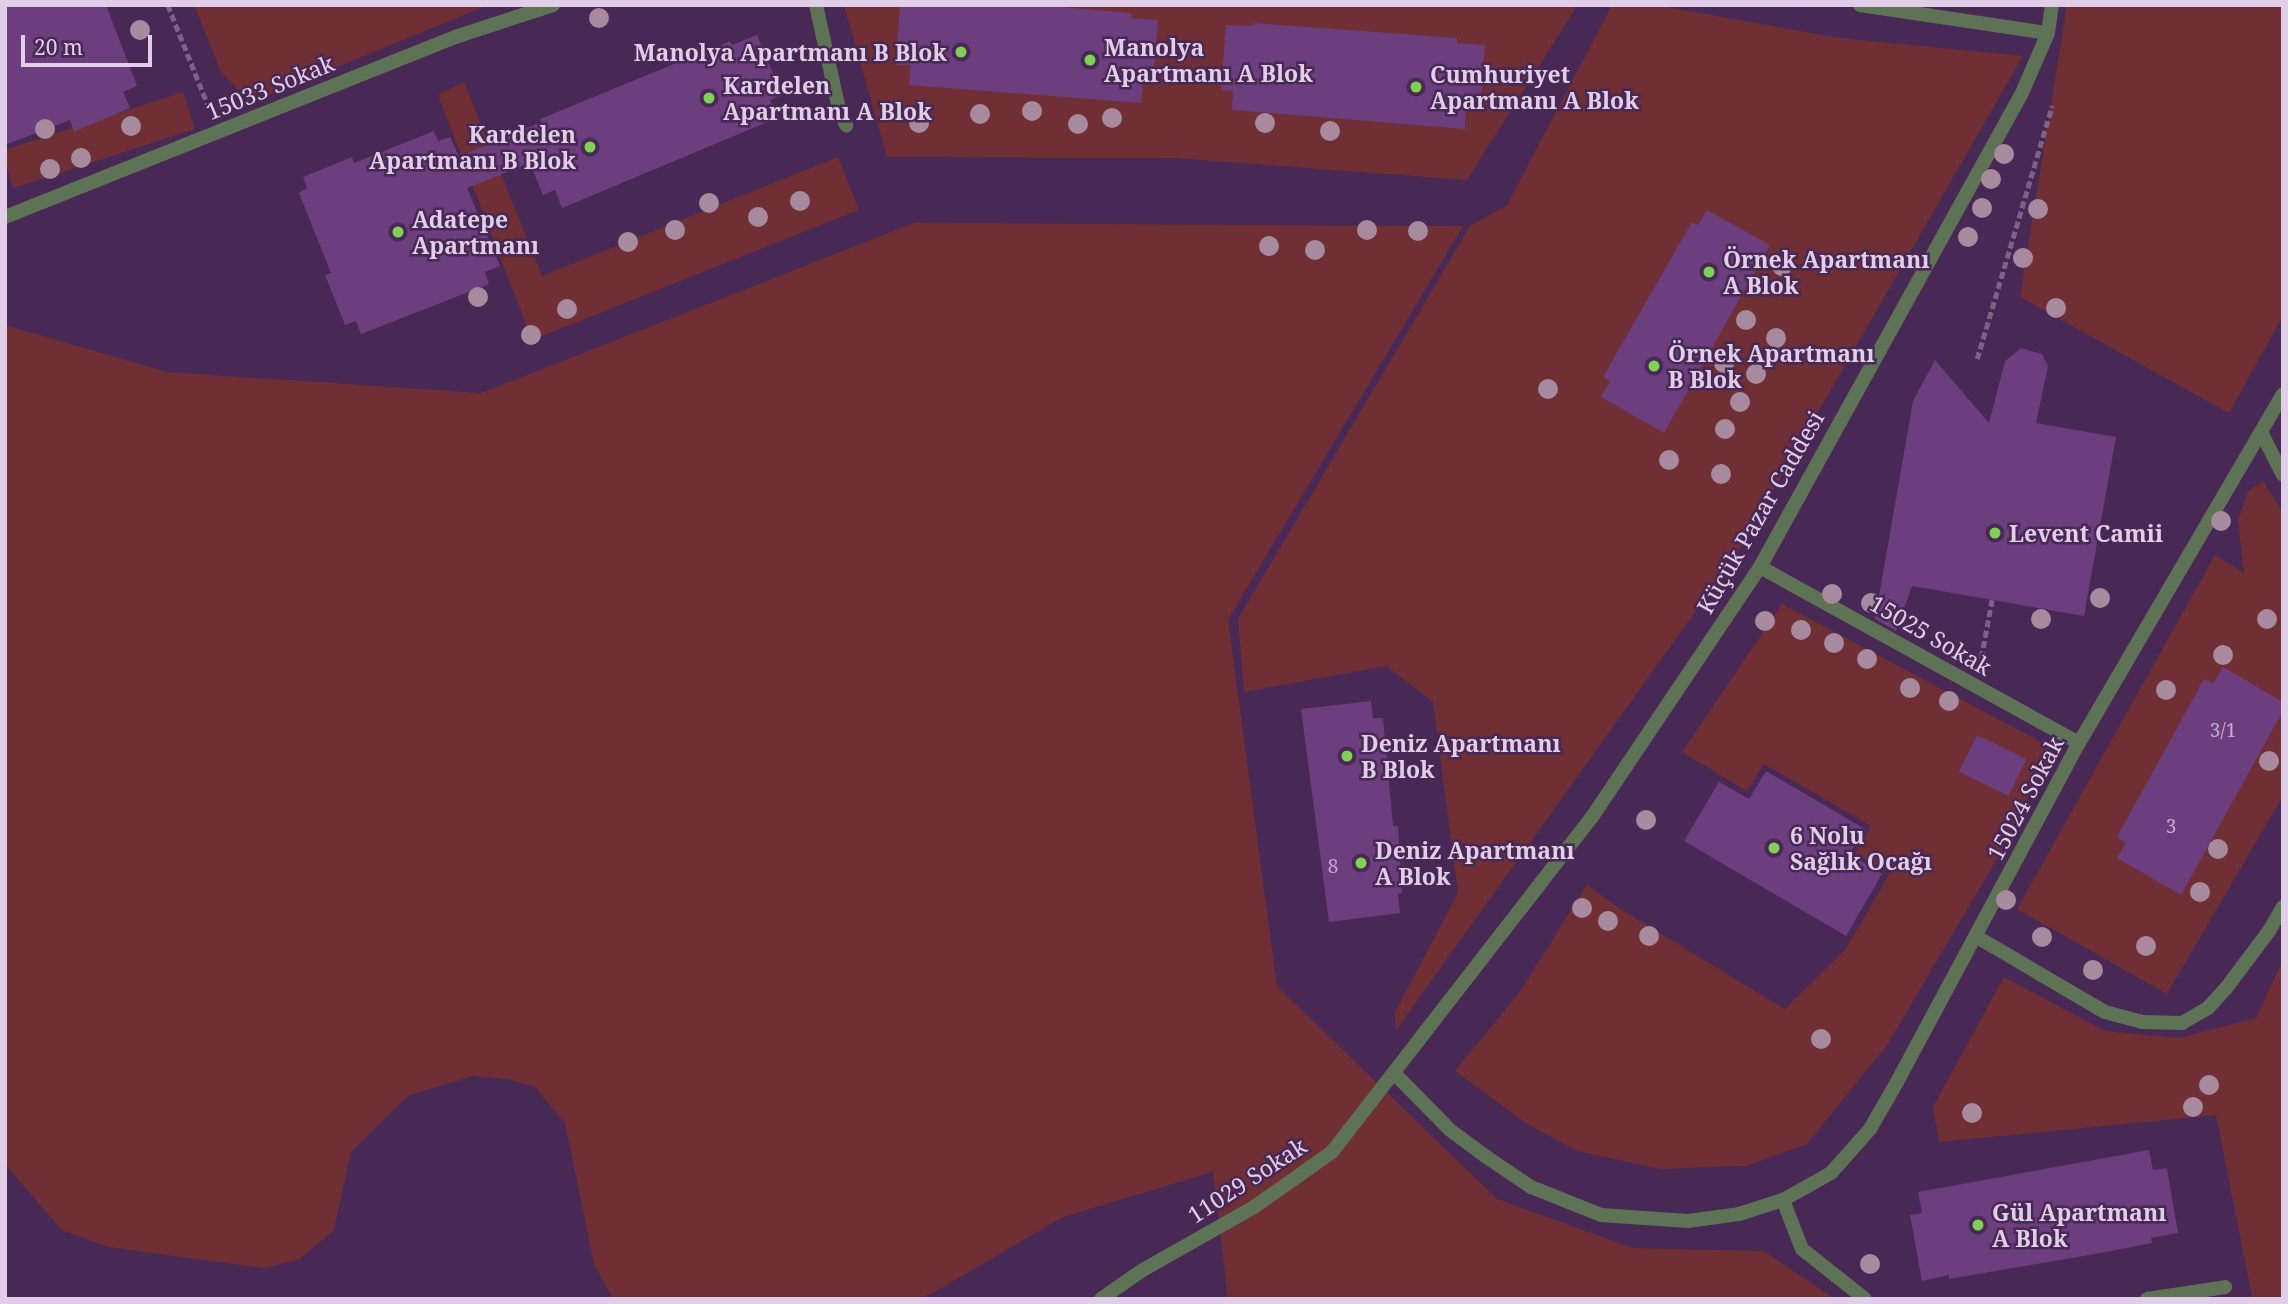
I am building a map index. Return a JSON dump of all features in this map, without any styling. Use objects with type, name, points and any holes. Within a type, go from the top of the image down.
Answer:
[{"type":"lane","name":"15033 Sokak","points":[[5,217],[455,37],[553,5]]},
{"type":"lane","points":[[816,5],[838,105],[846,125]]},
{"type":"lane","points":[[1860,5],[2048,33]]},
{"type":"lane","name":"Küçük Pazar Caddesi","points":[[1395,1074],[1592,817],[1760,567],[2022,93],[2048,33],[2052,5]]},
{"type":"lane","name":"15024 Sokak","points":[[1395,1074],[1450,1130],[1485,1156],[1531,1187],[1601,1216],[1688,1221],[1738,1214],[1783,1200],[1831,1173],[1870,1129],[1977,937],[2079,743],[2283,394]]},
{"type":"lane","points":[[2261,432],[2283,475]]},
{"type":"lane","name":"15025 Sokak","points":[[1760,567],[2079,743]]},
{"type":"lane","points":[[1977,937],[2105,1012],[2143,1022],[2182,1023],[2208,1008],[2227,988],[2283,907]]},
{"type":"lane","name":"11029 Sokak","points":[[1101,1299],[1141,1271],[1254,1207],[1332,1152],[1395,1074]]},
{"type":"lane","points":[[1783,1200],[1802,1250],[1865,1299]]},
{"type":"lane","points":[[2147,1299],[2225,1287]]},
{"type":"path","points":[[168,5],[219,131]]},
{"type":"path","points":[[1977,359],[2056,92]]},
{"type":"path","points":[[1976,687],[1992,600]]},
{"type":"shaded area","points":[[194,5],[488,5],[250,103],[221,72]]},
{"type":"shaded area","points":[[844,5],[1572,5],[1575,9],[1467,180],[1174,158],[887,157]]},
{"type":"shaded area","points":[[1612,5],[1655,5],[1840,38],[2023,56],[1736,555],[1396,1030],[1395,1012],[1458,893],[1433,702],[1386,666],[1244,692],[1238,619],[1470,226],[1507,205]]},
{"type":"shaded area","points":[[2067,5],[2283,5],[2283,316],[2229,413],[2020,297]]},
{"type":"shaded area","points":[[464,82],[542,276],[838,157],[859,210],[532,340],[438,95]]},
{"type":"shaded area","points":[[183,92],[195,129],[13,188],[5,162],[5,150]]},
{"type":"shaded area","points":[[914,223],[1463,226],[1228,620],[1277,986],[1497,1199],[1633,1248],[1764,1251],[1835,1299],[1228,1299],[1213,1172],[1063,1217],[931,1294],[916,1299],[613,1299],[594,1264],[565,1123],[535,1087],[508,1079],[472,1076],[408,1096],[351,1152],[334,1230],[300,1259],[264,1268],[108,1247],[62,1230],[5,1164],[5,325],[167,372],[481,393]]},
{"type":"shaded area","points":[[2263,481],[2283,513],[2283,796],[2167,994],[2017,909],[2215,555],[2244,573],[2238,520],[2248,491]]},
{"type":"shaded area","points":[[1782,604],[2054,749],[2004,847],[1888,1044],[1807,1144],[1746,1166],[1661,1169],[1577,1151],[1527,1124],[1455,1071],[1519,993],[1587,885],[1620,909],[1785,1009],[1845,950],[1890,873],[1855,854],[1871,826],[1764,764],[1747,791],[1682,752]]},
{"type":"shaded area","points":[[2283,960],[2283,1299],[2242,1299],[2252,1297],[2216,1115],[1939,1142],[1933,1107],[2004,977],[2105,1031],[2178,1038],[2256,1018]]},
{"type":"building","points":[[5,5],[106,5],[137,86],[123,92],[130,108],[74,132],[70,120],[5,145]]},
{"type":"building","points":[[900,5],[1036,5],[1132,13],[1131,18],[1158,20],[1153,84],[1143,83],[1141,103],[909,85],[910,65],[896,65]]},
{"type":"building","points":[[1253,23],[1457,38],[1457,43],[1485,45],[1480,110],[1466,109],[1465,129],[1232,110],[1233,91],[1221,90],[1226,25],[1253,26]]},
{"type":"building","points":[[757,35],[782,95],[770,100],[777,118],[562,208],[555,190],[543,195],[530,163],[467,188],[500,266],[485,272],[489,284],[361,334],[356,321],[345,325],[325,275],[331,273],[299,193],[307,188],[303,177],[352,157],[354,163],[434,131],[438,141],[450,137],[459,157],[541,122],[540,119],[730,41],[732,45]]},
{"type":"building","points":[[1707,210],[1770,245],[1664,433],[1601,397],[1610,381],[1603,377],[1692,222],[1698,225]]},
{"type":"building","name":"Levent Camii","points":[[2021,348],[2042,354],[2048,366],[2036,423],[2116,437],[2084,616],[1912,586],[1896,631],[1875,619],[1913,401],[1935,360],[1989,423],[2005,361]]},
{"type":"building","points":[[2223,667],[2283,702],[2283,711],[2181,895],[2117,858],[2126,843],[2117,837],[2204,679],[2213,684]]},
{"type":"building","points":[[1371,701],[1373,718],[1383,718],[1393,826],[1398,826],[1402,893],[1398,894],[1400,913],[1329,922],[1301,709]]},
{"type":"building","points":[[1977,735],[2026,759],[2008,796],[1959,772]]},
{"type":"building","name":"6 Nolu Sağlık Ocağı","points":[[1766,771],[1865,829],[1849,854],[1882,874],[1846,936],[1684,841],[1719,782],[1749,799]]},
{"type":"building","points":[[2149,1150],[2153,1170],[2167,1168],[2178,1233],[2151,1238],[2152,1243],[2106,1252],[1949,1279],[1949,1275],[1922,1281],[1910,1215],[1922,1213],[1918,1192]]},
{"type":"place","name":"Manolya Apartmanı B Blok","points":[[961,52]]},
{"type":"place","name":"Manolya Apartmanı A Blok","points":[[1090,60]]},
{"type":"place","name":"Cumhuriyet Apartmanı A Blok","points":[[1416,87]]},
{"type":"place","name":"Kardelen Apartmanı A Blok","points":[[709,98]]},
{"type":"place","name":"Kardelen Apartmanı B Blok","points":[[590,147]]},
{"type":"place","name":"Adatepe Apartmanı","points":[[398,232]]},
{"type":"place","name":"Örnek Apartmanı A Blok","points":[[1709,272]]},
{"type":"place","name":"Örnek Apartmanı B Blok","points":[[1654,366]]},
{"type":"place","name":"Levent Camii","points":[[1995,533]]},
{"type":"place","name":"Deniz Apartmanı B Blok","points":[[1347,756]]},
{"type":"place","name":"6 Nolu Sağlık Ocağı","points":[[1774,848]]},
{"type":"place","name":"Deniz Apartmanı A Blok","points":[[1361,863]]},
{"type":"place","name":"Gül Apartmanı A Blok","points":[[1978,1225]]}]
